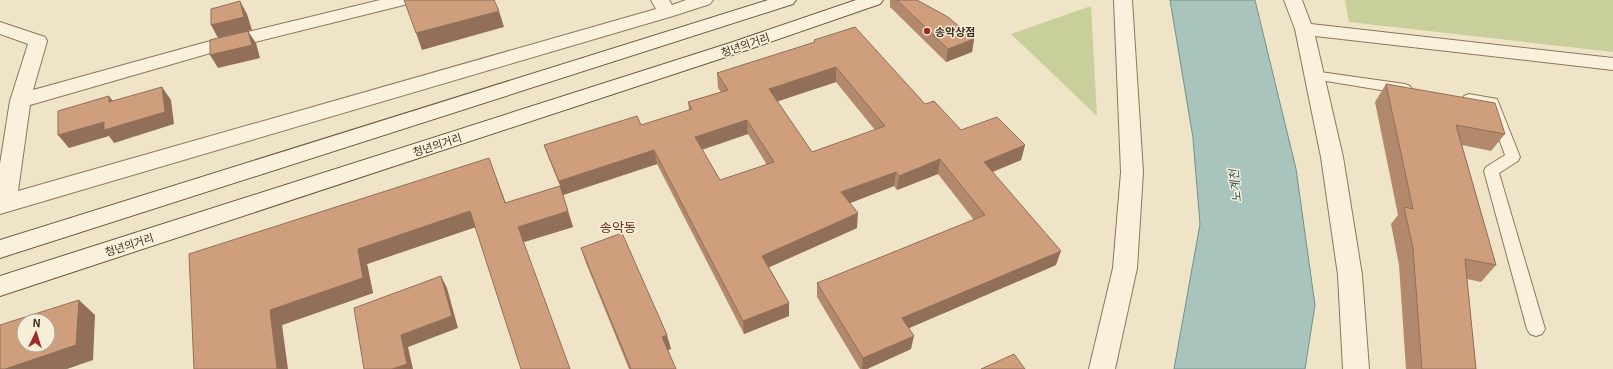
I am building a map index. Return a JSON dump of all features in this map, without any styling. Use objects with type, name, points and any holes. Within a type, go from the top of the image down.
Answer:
[{"type":"street","points":[[20,101],[203,49],[402,0]]},
{"type":"street","points":[[0,28],[38,41],[20,101],[2,204],[663,6],[704,0]]},
{"type":"street","points":[[0,249],[787,0]]},
{"type":"street","name":"청년의거리","points":[[0,286],[737,47],[874,0]]},
{"type":"street","points":[[1102,369],[1124,268],[1132,172],[1123,0]]},
{"type":"street","points":[[1293,0],[1304,29],[1332,157],[1350,275],[1356,369]]},
{"type":"street","points":[[1304,29],[1613,64]]},
{"type":"lane","points":[[1313,75],[1422,92]]},
{"type":"lane","points":[[1453,96],[1492,102],[1513,157],[1491,171],[1536,329]]},
{"type":"green space","points":[[1345,0],[1613,0],[1613,52],[1349,22]]},
{"type":"green space","points":[[1091,6],[1097,116],[1011,34]]},
{"type":"water","name":"노계천","points":[[1170,0],[1255,0],[1296,169],[1315,305],[1305,369],[1174,369],[1200,224],[1193,138]]},
{"type":"building","points":[[404,0],[494,0],[499,11],[416,33]]},
{"type":"building","points":[[897,0],[917,0],[948,17],[974,39],[948,49]]},
{"type":"building","points":[[240,1],[244,17],[211,25],[211,9]]},
{"type":"building","points":[[855,27],[925,104],[934,101],[961,130],[997,117],[1025,145],[984,162],[1061,251],[902,318],[914,336],[863,358],[817,283],[985,215],[940,159],[899,176],[896,172],[841,192],[858,213],[762,256],[789,303],[743,321],[654,150],[559,181],[544,145],[637,116],[641,125],[692,109],[688,102],[728,90],[717,73],[815,42],[814,40]],"holes":[[[836,67],[885,126],[812,152],[769,89]],[[747,120],[774,162],[720,180],[695,137]]]},
{"type":"building","points":[[248,31],[252,45],[210,55],[210,40]]},
{"type":"building","points":[[1386,84],[1495,103],[1505,134],[1456,125],[1496,265],[1465,259],[1476,369],[1422,369],[1413,248],[1404,207],[1413,209]]},
{"type":"building","points":[[162,87],[165,112],[104,130],[104,122],[58,135],[58,111],[109,96],[109,102]]},
{"type":"building","points":[[489,158],[505,203],[560,186],[568,211],[518,227],[570,369],[521,369],[470,211],[358,249],[363,278],[270,310],[277,369],[194,369],[189,254]]},
{"type":"building","points":[[622,233],[667,335],[662,337],[676,369],[631,369],[581,248]]},
{"type":"building","points":[[441,276],[452,316],[401,335],[407,364],[392,369],[364,369],[354,308]]},
{"type":"building","points":[[79,300],[76,345],[56,352],[56,313],[38,313]]},
{"type":"building","points":[[16,320],[16,353],[52,353],[5,369],[0,369],[0,325]]},
{"type":"building","points":[[1014,354],[1025,369],[981,369]]},
{"type":"place","name":"송악상점","points":[[927,31]]},
{"type":"district","name":"송악동","points":[[618,226]]}]
